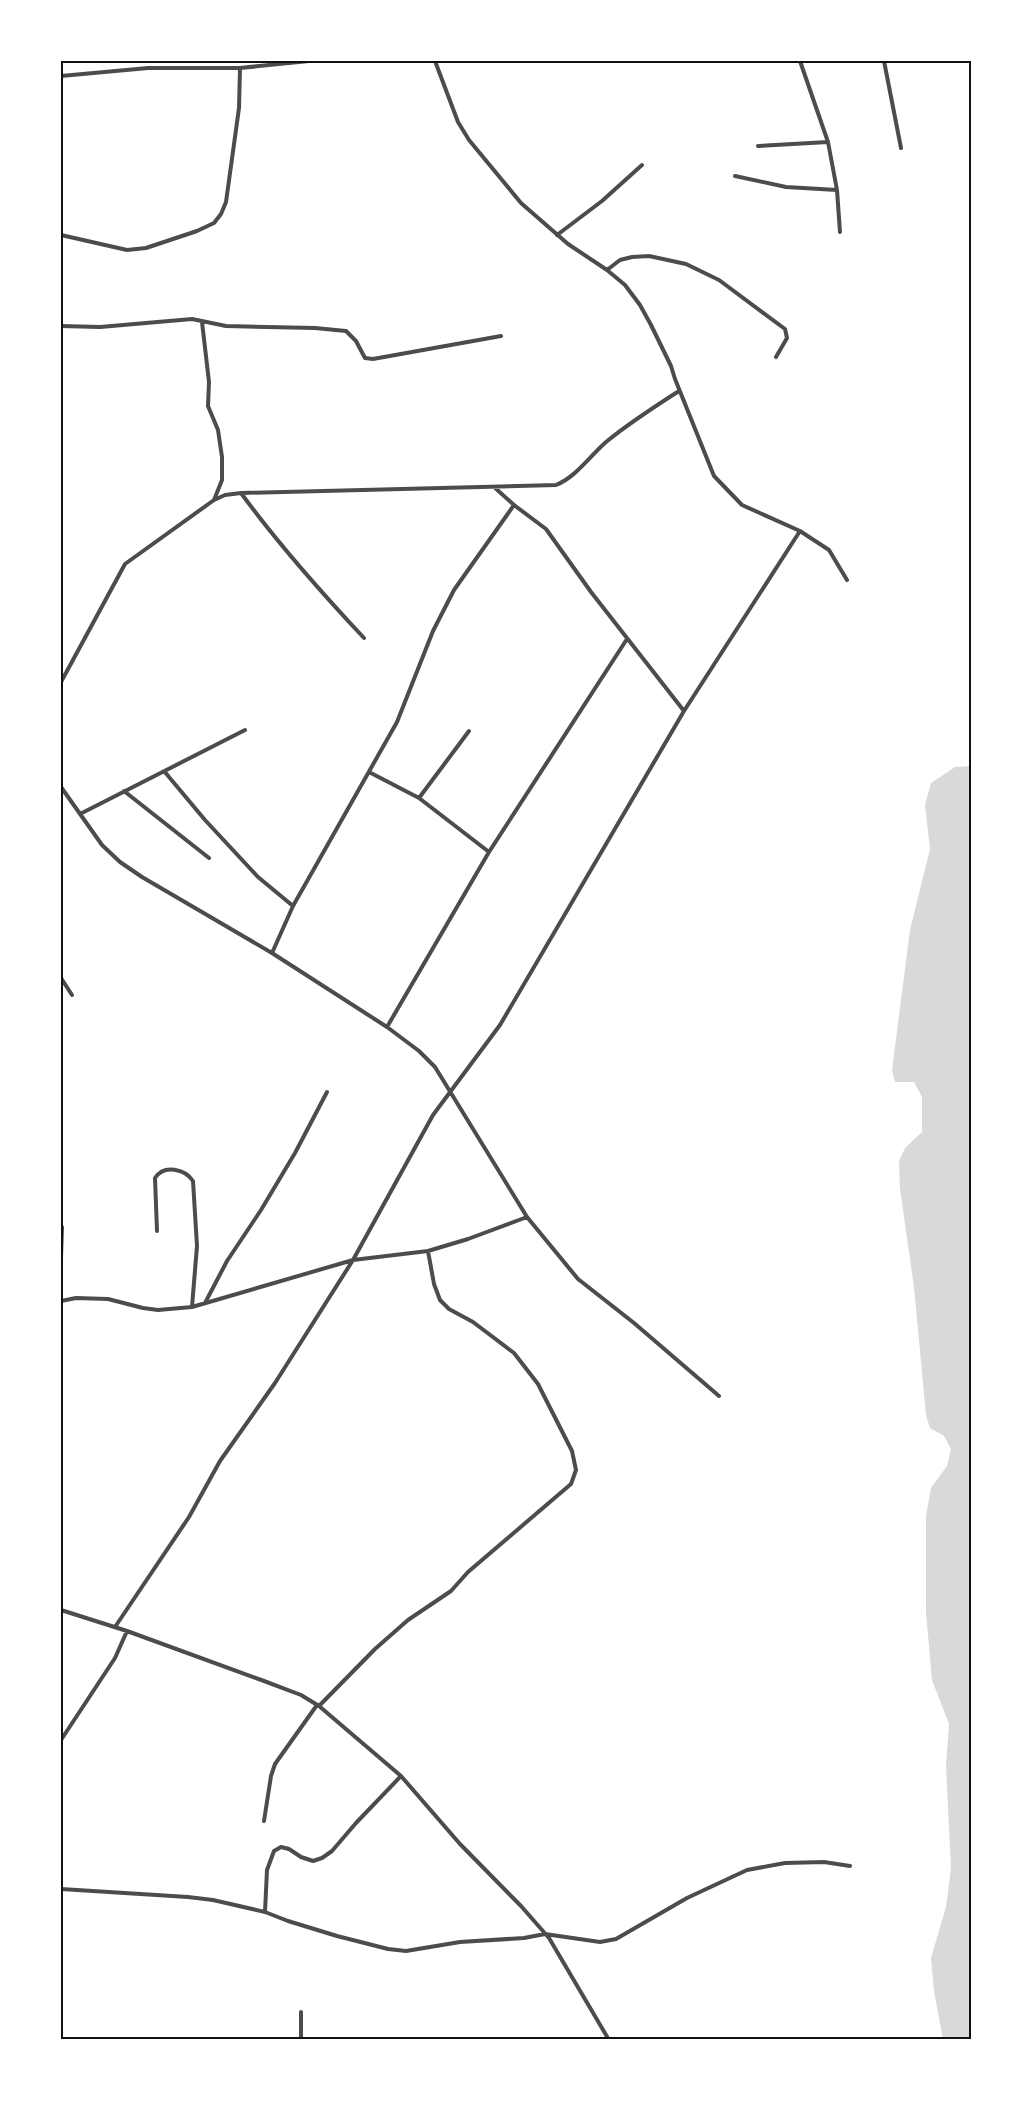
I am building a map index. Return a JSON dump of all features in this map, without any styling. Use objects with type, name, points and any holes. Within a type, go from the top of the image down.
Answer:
[{"type":"street","points":[[61,76],[148,68],[240,68],[309,61]]},
{"type":"street","points":[[435,61],[458,122],[469,140],[522,204],[557,236],[607,270],[625,286],[640,305],[671,366],[679,391],[714,476],[742,505],[800,531],[829,550],[847,580]]},
{"type":"street","points":[[800,61],[828,142],[837,190],[840,232]]},
{"type":"street","points":[[884,61],[902,148]]},
{"type":"street","points":[[61,235],[127,250],[162,244],[214,223],[221,214],[226,202],[239,108],[240,68]]},
{"type":"street","points":[[758,146],[828,142]]},
{"type":"street","points":[[557,236],[602,201],[642,165]]},
{"type":"street","points":[[735,176],[786,187],[837,190]]},
{"type":"street","points":[[607,270],[620,260],[649,256],[669,259],[702,270],[719,280],[784,329],[787,338],[776,357]]},
{"type":"street","points":[[61,326],[100,327],[192,319],[226,326],[315,328],[346,331],[356,341],[365,358],[373,359],[501,336]]},
{"type":"street","points":[[202,322],[209,382],[208,406],[218,430],[222,457],[222,480],[214,500]]},
{"type":"street","points":[[61,682],[125,564],[214,500],[225,495],[242,493],[556,485],[564,482],[595,451],[623,428],[679,391]]},
{"type":"street","points":[[494,486],[514,505],[546,529],[591,592],[684,711]]},
{"type":"street","points":[[242,493],[272,534],[315,586],[364,638]]},
{"type":"street","points":[[272,953],[293,906],[397,722],[433,631],[454,590],[514,505]]},
{"type":"street","points":[[115,1627],[189,1517],[220,1461],[276,1382],[353,1260],[433,1115],[500,1025],[684,711],[800,531]]},
{"type":"street","points":[[387,1027],[489,852],[628,639]]},
{"type":"street","points":[[80,814],[244,730]]},
{"type":"street","points":[[419,798],[470,731]]},
{"type":"street","points":[[164,771],[205,820],[258,877],[293,906]]},
{"type":"street","points":[[369,772],[419,798],[489,852]]},
{"type":"street","points":[[61,788],[102,845],[120,862],[142,877],[272,953],[387,1027],[424,1056],[435,1067],[527,1217],[578,1280],[634,1323],[719,1396]]},
{"type":"street","points":[[124,791],[209,858]]},
{"type":"street","points":[[61,978],[72,994]]},
{"type":"street","points":[[205,1303],[227,1262],[295,1153],[328,1092]]},
{"type":"street","points":[[157,1231],[155,1178],[166,1170],[181,1170],[190,1176],[193,1181],[197,1246],[192,1306]]},
{"type":"street","points":[[61,1302],[76,1298],[108,1299],[158,1310],[192,1306],[353,1260],[428,1251],[468,1239],[527,1217]]},
{"type":"street","points":[[61,1258],[62,1227]]},
{"type":"street","points":[[264,1821],[271,1776],[275,1764],[318,1706],[375,1649],[408,1620],[451,1591],[468,1572],[571,1484],[576,1470],[572,1451],[538,1384],[514,1353],[473,1322],[449,1309],[440,1300],[434,1284],[428,1251]]},
{"type":"street","points":[[61,1610],[127,1630],[291,1692],[318,1706],[401,1776],[460,1844],[521,1906],[545,1934],[609,2040]]},
{"type":"street","points":[[61,1740],[115,1658],[127,1630]]},
{"type":"street","points":[[264,1912],[267,1870],[274,1851],[281,1847],[313,1861],[322,1858],[332,1851],[356,1822],[401,1776]]},
{"type":"street","points":[[61,1890],[213,1900],[264,1912],[337,1936],[388,1949],[406,1951],[460,1942],[524,1938],[545,1934],[600,1942],[616,1939],[687,1898],[747,1870],[785,1863],[824,1862],[850,1866]]},
{"type":"street","points":[[301,2012],[301,2040]]},
{"type":"shaded area","points":[[972,766],[972,2040],[943,2040],[934,1991],[931,1958],[946,1907],[951,1868],[946,1766],[949,1724],[932,1680],[926,1613],[926,1516],[931,1488],[947,1466],[951,1449],[944,1436],[930,1428],[926,1415],[914,1287],[900,1189],[899,1161],[905,1148],[922,1132],[922,1097],[914,1082],[895,1082],[892,1070],[910,930],[930,849],[925,805],[931,783],[955,767]]}]
